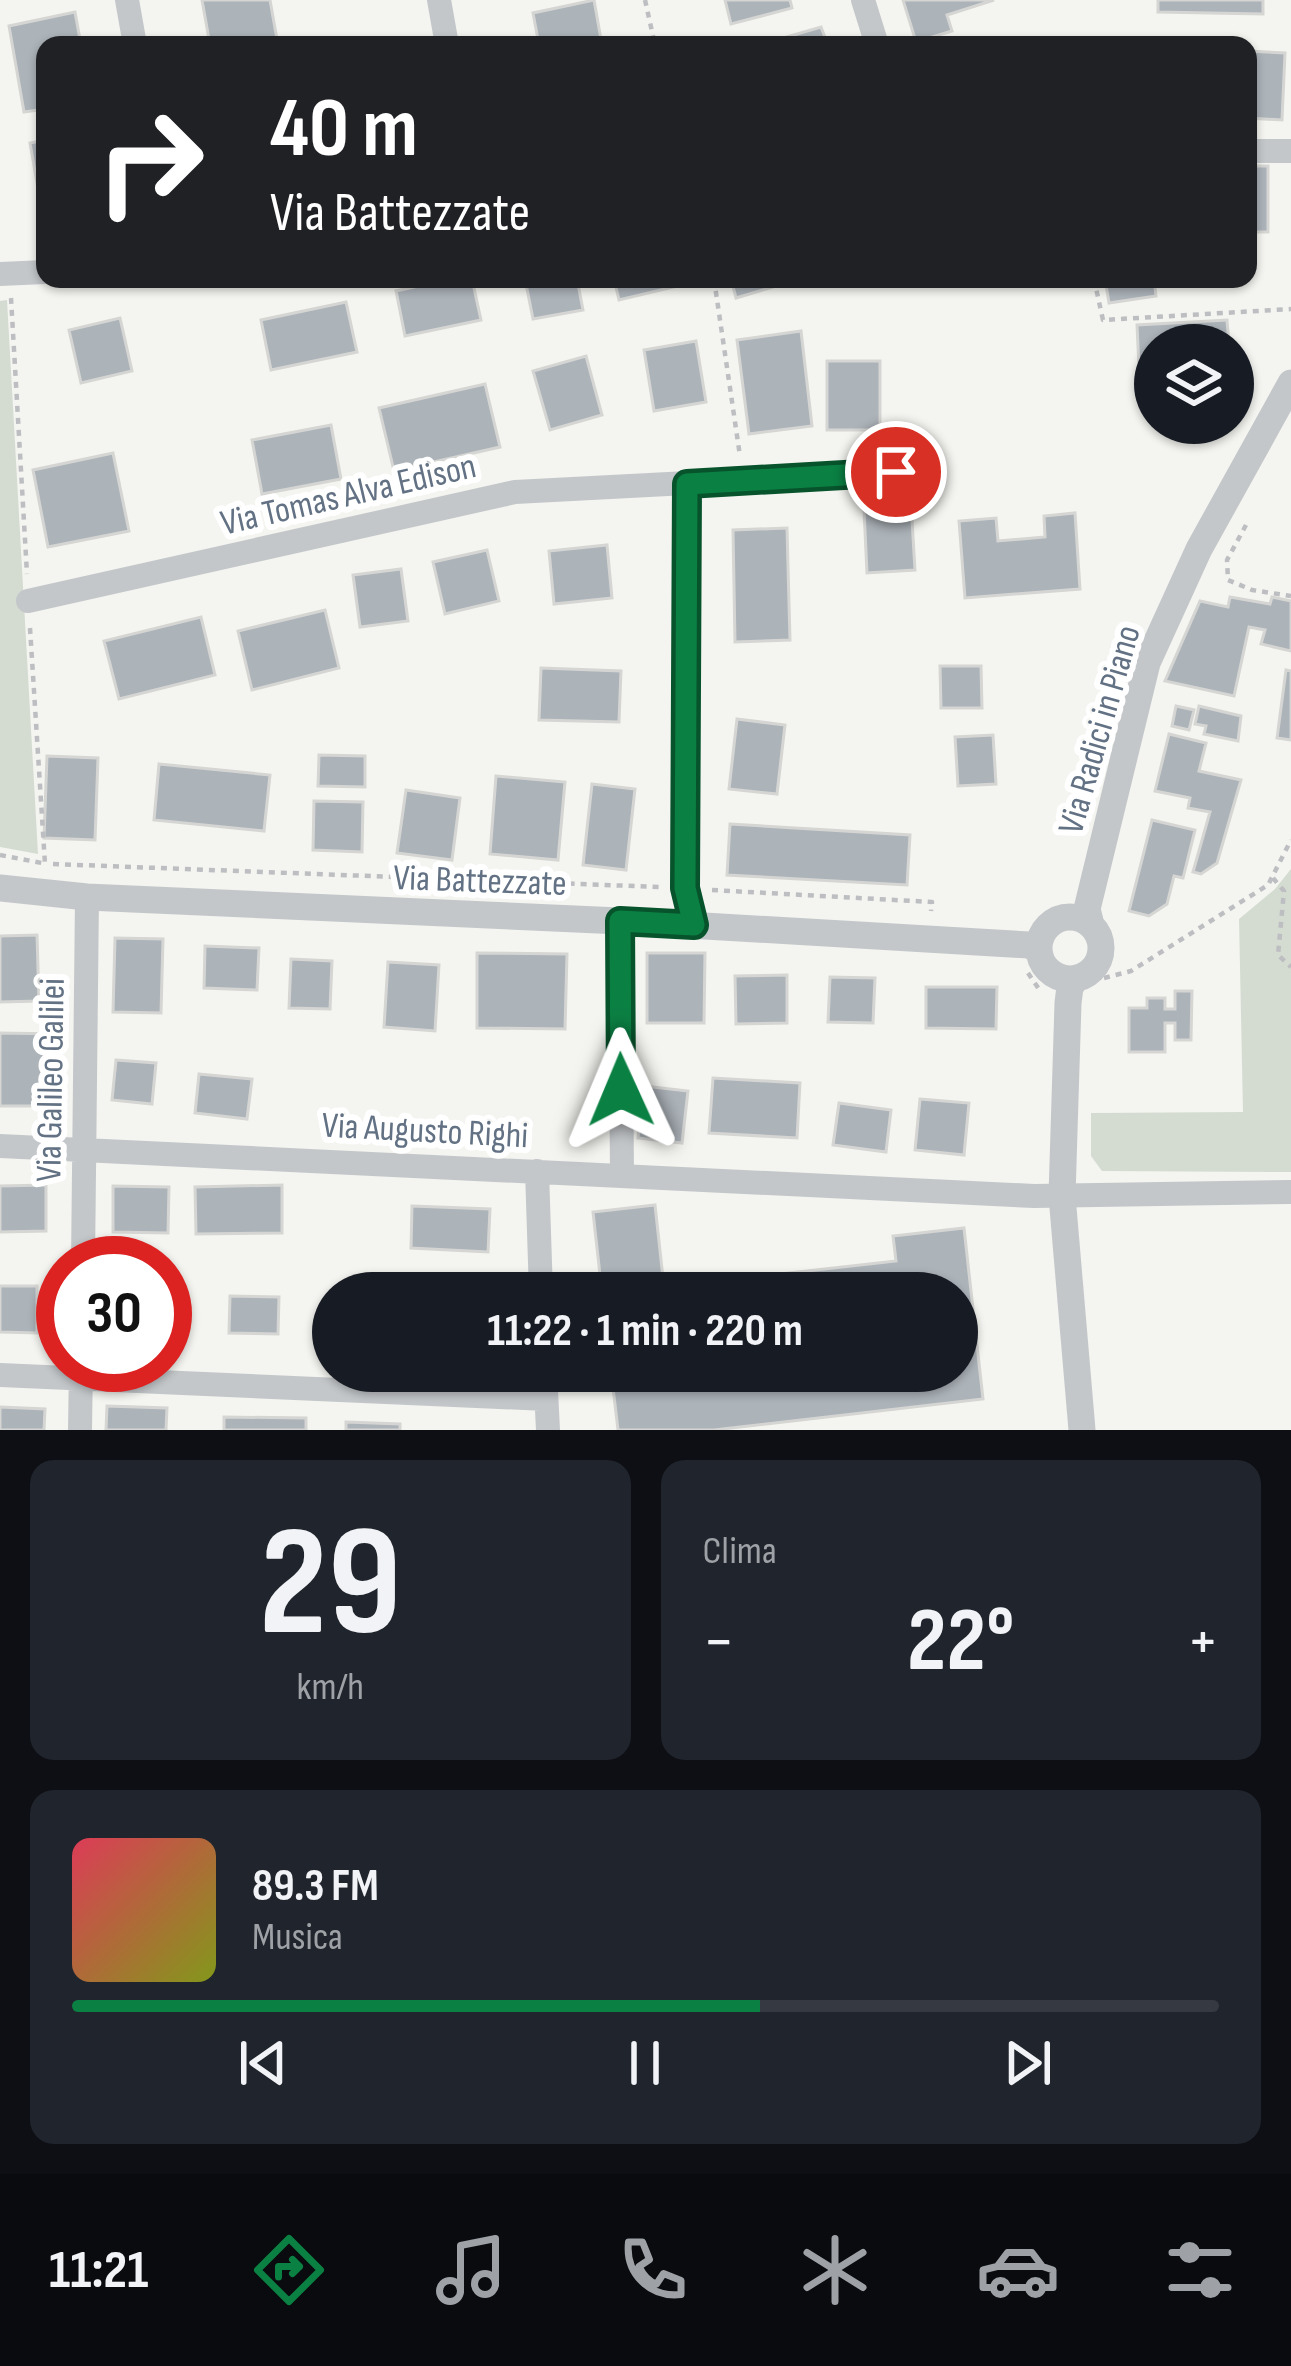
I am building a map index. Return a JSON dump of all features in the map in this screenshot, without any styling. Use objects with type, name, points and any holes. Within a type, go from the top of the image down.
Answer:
[{"type":"street","points":[[127,0],[133,36]]},
{"type":"street","points":[[439,0],[445,36]]},
{"type":"street","points":[[863,0],[874,36]]},
{"type":"street","points":[[1257,151],[1291,151]]},
{"type":"street","points":[[0,274],[36,272]]},
{"type":"street","name":"Via Radici in Piano","points":[[1082,1430],[1062,1196],[1076,982],[1095,967],[1101,953],[1100,939],[1084,917],[1147,663],[1199,549],[1291,382]]},
{"type":"street","name":"Via Tomas Alva Edison","points":[[28,601],[515,493],[896,472]]},
{"type":"street","points":[[687,484],[685,888],[694,925]]},
{"type":"street","name":"Via Battezzate","points":[[0,888],[87,898],[1036,945]]},
{"type":"street","name":"Via Galileo Galilei","points":[[83,1236],[87,898]]},
{"type":"street","points":[[1076,982],[1047,969],[1036,945],[1055,922],[1084,917]]},
{"type":"street","points":[[620,921],[622,1175]]},
{"type":"street","name":"Via Augusto Righi","points":[[0,1146],[1062,1196],[1291,1192]]},
{"type":"street","points":[[537,1171],[541,1272]]},
{"type":"street","points":[[0,1375],[36,1373]]},
{"type":"street","points":[[192,1378],[546,1399]]},
{"type":"street","points":[[80,1430],[81,1392]]},
{"type":"street","points":[[546,1392],[548,1430]]},
{"type":"path","points":[[646,0],[653,36]]},
{"type":"path","points":[[715,288],[743,479]]},
{"type":"path","points":[[1096,288],[1102,320],[1291,309]]},
{"type":"path","points":[[1249,518],[1227,560],[1228,580],[1252,590],[1291,596]]},
{"type":"path","points":[[1076,982],[1131,971],[1241,904],[1273,878],[1291,840]]},
{"type":"path","points":[[1273,878],[1284,891],[1278,956],[1291,967]]},
{"type":"shaded area","points":[[7,300],[38,854],[0,847],[0,301]]},
{"type":"shaded area","points":[[1291,869],[1291,1172],[1102,1171],[1091,1156],[1091,1113],[1243,1112],[1239,919]]},
{"type":"building","points":[[202,0],[270,0],[276,36],[208,36]]},
{"type":"building","points":[[594,0],[600,36],[537,36],[533,13]]},
{"type":"building","points":[[725,0],[790,0],[792,8],[731,24]]},
{"type":"building","points":[[903,0],[994,0],[947,15],[952,31],[914,36]]},
{"type":"building","points":[[1158,0],[1263,0],[1263,14],[1158,12]]},
{"type":"building","points":[[75,12],[79,36],[36,36],[36,110],[24,112],[9,26]]},
{"type":"building","points":[[821,27],[824,36],[790,36]]},
{"type":"building","points":[[1257,51],[1285,53],[1282,120],[1257,119]]},
{"type":"building","points":[[36,142],[36,177],[30,143]]},
{"type":"building","points":[[1257,166],[1268,166],[1268,232],[1257,232]]},
{"type":"building","points":[[474,288],[481,320],[405,336],[396,291]]},
{"type":"building","points":[[527,288],[579,288],[583,310],[533,319]]},
{"type":"building","points":[[616,288],[669,288],[619,300]]},
{"type":"building","points":[[733,288],[770,288],[736,298]]},
{"type":"building","points":[[1106,288],[1155,288],[1156,296],[1109,303]]},
{"type":"building","points":[[346,302],[357,352],[271,370],[261,320]]},
{"type":"building","points":[[120,318],[132,371],[81,383],[69,330]]},
{"type":"building","points":[[1227,320],[1227,324],[1155,324]]},
{"type":"building","points":[[801,331],[812,426],[749,434],[737,340]]},
{"type":"building","points":[[696,341],[706,402],[654,411],[644,350]]},
{"type":"building","points":[[586,356],[602,415],[550,430],[533,371]]},
{"type":"building","points":[[827,361],[880,361],[880,430],[827,430]]},
{"type":"building","points":[[485,384],[500,447],[394,471],[379,408]]},
{"type":"building","points":[[331,425],[341,479],[262,494],[252,440]]},
{"type":"building","points":[[113,453],[129,531],[48,547],[33,470]]},
{"type":"building","points":[[910,486],[915,570],[867,573],[863,489]]},
{"type":"building","points":[[1075,513],[1080,589],[965,598],[959,521],[996,518],[998,541],[1045,537],[1044,516]]},
{"type":"building","points":[[787,528],[790,640],[735,642],[733,530]]},
{"type":"building","points":[[607,545],[612,598],[554,604],[549,551]]},
{"type":"building","points":[[487,550],[499,601],[445,614],[433,562]]},
{"type":"building","points":[[401,569],[408,621],[360,627],[353,575]]},
{"type":"building","points":[[1230,597],[1270,604],[1272,597],[1291,601],[1291,651],[1261,644],[1265,630],[1249,627],[1234,696],[1165,681],[1200,601],[1228,607]]},
{"type":"building","points":[[325,610],[339,668],[252,690],[238,631]]},
{"type":"building","points":[[201,617],[215,675],[119,699],[104,641]]},
{"type":"building","points":[[940,666],[981,666],[982,708],[941,708]]},
{"type":"building","points":[[541,668],[621,671],[619,722],[539,720]]},
{"type":"building","points":[[1286,670],[1291,671],[1291,740],[1277,738]]},
{"type":"building","points":[[1176,706],[1194,710],[1189,730],[1172,726]]},
{"type":"building","points":[[1199,706],[1241,716],[1238,741],[1204,734],[1206,726],[1195,724]]},
{"type":"building","points":[[737,719],[785,725],[777,794],[729,789]]},
{"type":"building","points":[[1169,734],[1206,743],[1199,771],[1241,780],[1217,863],[1201,874],[1193,872],[1210,812],[1188,808],[1190,798],[1155,791]]},
{"type":"building","points":[[993,735],[996,784],[958,786],[955,737]]},
{"type":"building","points":[[319,755],[365,756],[365,787],[318,786]]},
{"type":"building","points":[[47,756],[98,758],[95,840],[44,838]]},
{"type":"building","points":[[159,764],[270,775],[264,831],[154,820]]},
{"type":"building","points":[[496,776],[565,782],[558,860],[490,854]]},
{"type":"building","points":[[592,784],[635,789],[626,870],[583,865]]},
{"type":"building","points":[[406,790],[460,798],[452,860],[397,853]]},
{"type":"building","points":[[314,801],[363,802],[362,852],[313,850]]},
{"type":"building","points":[[1152,820],[1195,830],[1183,878],[1174,876],[1167,904],[1149,916],[1129,911]]},
{"type":"building","points":[[730,824],[910,835],[907,885],[727,875]]},
{"type":"building","points":[[37,935],[39,1001],[0,1002],[0,936]]},
{"type":"building","points":[[115,938],[163,939],[161,1013],[113,1012]]},
{"type":"building","points":[[205,946],[259,948],[257,990],[204,988]]},
{"type":"building","points":[[477,953],[567,954],[565,1029],[477,1028]]},
{"type":"building","points":[[647,953],[705,953],[704,1023],[647,1023]]},
{"type":"building","points":[[291,959],[332,961],[330,1009],[289,1008]]},
{"type":"building","points":[[388,962],[439,965],[435,1031],[384,1027]]},
{"type":"building","points":[[787,975],[787,1023],[736,1024],[735,976]]},
{"type":"building","points":[[830,977],[875,978],[873,1023],[828,1022]]},
{"type":"building","points":[[926,987],[997,987],[996,1029],[926,1028]]},
{"type":"building","points":[[1175,991],[1192,991],[1191,1040],[1175,1040],[1175,1023],[1165,1023],[1165,1052],[1129,1052],[1129,1008],[1147,1008],[1147,998],[1165,998],[1165,1009],[1175,1009]]},
{"type":"building","points":[[0,1033],[58,1034],[57,1106],[0,1106]]},
{"type":"building","points":[[116,1060],[156,1063],[152,1104],[112,1100]]},
{"type":"building","points":[[199,1074],[252,1079],[247,1119],[195,1113]]},
{"type":"building","points":[[713,1078],[800,1083],[797,1138],[709,1133]]},
{"type":"building","points":[[644,1086],[688,1091],[682,1143],[638,1138]]},
{"type":"building","points":[[920,1099],[969,1103],[964,1155],[915,1150]]},
{"type":"building","points":[[839,1103],[891,1110],[886,1152],[833,1145]]},
{"type":"building","points":[[46,1185],[46,1231],[0,1232],[0,1186]]},
{"type":"building","points":[[282,1185],[282,1233],[196,1234],[195,1187]]},
{"type":"building","points":[[113,1186],[169,1187],[168,1233],[113,1232]]},
{"type":"building","points":[[655,1205],[662,1272],[600,1272],[593,1212]]},
{"type":"building","points":[[412,1206],[490,1209],[488,1252],[411,1248]]},
{"type":"building","points":[[964,1228],[969,1272],[798,1272],[896,1261],[893,1236]]},
{"type":"building","points":[[0,1286],[36,1286],[36,1333],[0,1332]]},
{"type":"building","points":[[230,1296],[279,1297],[278,1334],[229,1333]]},
{"type":"building","points":[[978,1354],[983,1399],[714,1430],[618,1430],[613,1392],[978,1392]]},
{"type":"building","points":[[107,1406],[167,1408],[166,1430],[106,1430]]},
{"type":"building","points":[[0,1407],[45,1409],[44,1430],[0,1430]]},
{"type":"building","points":[[224,1417],[306,1418],[306,1430],[224,1430]]},
{"type":"building","points":[[346,1422],[400,1424],[400,1430],[346,1430]]},
{"type":"route","points":[[621,1090],[620,921],[694,925],[685,888],[687,484],[896,472]]}]
